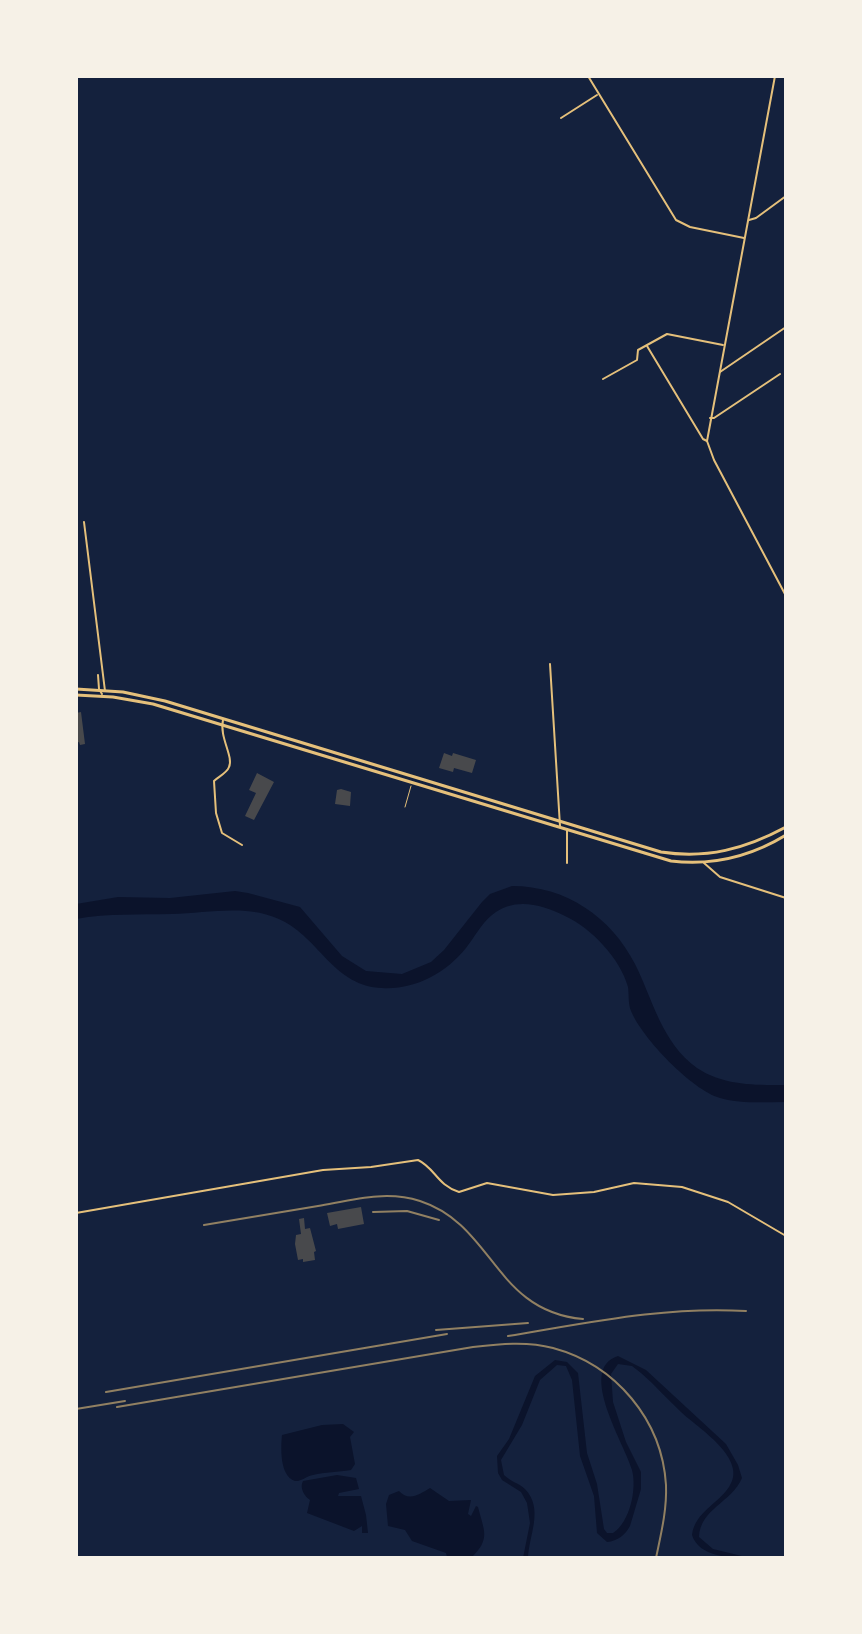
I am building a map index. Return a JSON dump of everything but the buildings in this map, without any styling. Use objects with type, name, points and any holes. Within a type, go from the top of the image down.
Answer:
[{"type":"main road","points":[[76,689],[99,689],[153,698],[643,848],[678,855],[715,854],[757,841],[786,827]]},
{"type":"main road","points":[[76,695],[103,695],[153,704],[660,858],[702,863],[717,861],[761,849],[786,835]]},
{"type":"main road","points":[[757,841],[762,842],[761,849]]},
{"type":"street","points":[[588,76],[678,221],[690,227],[745,239]]},
{"type":"street","points":[[775,76],[707,441],[786,596]]},
{"type":"street","points":[[561,118],[599,94]]},
{"type":"street","points":[[749,220],[786,196]]},
{"type":"street","points":[[719,372],[786,327]]},
{"type":"street","points":[[603,379],[637,360],[638,350],[667,334],[724,345]]},
{"type":"street","points":[[647,345],[707,441]]},
{"type":"street","points":[[710,418],[780,374]]},
{"type":"street","points":[[84,522],[105,690],[103,695]]},
{"type":"street","points":[[550,664],[561,822],[567,863]]},
{"type":"street","points":[[98,675],[99,689],[103,695]]},
{"type":"street","points":[[224,719],[221,733],[231,763],[228,770],[214,781],[219,828],[225,836],[242,845]]},
{"type":"street","points":[[713,868],[717,861]]},
{"type":"street","points":[[702,863],[723,878],[786,898]]},
{"type":"street","points":[[76,1213],[323,1170],[422,1161],[443,1185],[459,1192],[487,1183],[553,1195],[594,1192],[647,1182],[682,1187],[726,1202],[786,1236]]},
{"type":"lane","points":[[405,807],[414,778]]},
{"type":"water","points":[[512,886],[551,892],[585,907],[625,947],[667,1034],[685,1058],[707,1074],[729,1081],[786,1085],[786,1102],[720,1098],[682,1074],[637,1022],[630,1008],[624,976],[603,945],[575,921],[537,906],[518,904],[500,909],[449,966],[417,983],[394,988],[352,980],[298,930],[272,916],[230,910],[76,919],[76,904],[118,897],[170,898],[235,891],[248,893],[300,907],[342,956],[366,971],[402,974],[431,962],[490,894]]},
{"type":"water","points":[[618,1356],[646,1370],[726,1444],[742,1478],[710,1512],[699,1537],[713,1549],[750,1558],[725,1557],[708,1552],[692,1535],[702,1514],[729,1487],[733,1476],[727,1455],[641,1373],[632,1366],[618,1364],[611,1374],[613,1402],[626,1442],[641,1472],[641,1489],[630,1526],[621,1537],[607,1542],[597,1533],[594,1496],[580,1456],[572,1380],[566,1366],[557,1365],[540,1380],[522,1425],[501,1460],[504,1475],[525,1489],[534,1505],[528,1558],[523,1558],[530,1523],[527,1503],[521,1492],[502,1480],[498,1473],[497,1456],[509,1439],[535,1376],[555,1360],[567,1362],[578,1373],[587,1453],[607,1533],[619,1528],[628,1513],[633,1495],[632,1470],[602,1391],[606,1364]]},
{"type":"water","points":[[343,1424],[354,1432],[350,1437],[355,1464],[351,1470],[318,1474],[297,1481],[290,1478],[282,1460],[282,1435],[322,1425]]},
{"type":"water","points":[[337,1475],[356,1478],[359,1489],[339,1493],[338,1496],[361,1496],[368,1533],[362,1533],[362,1526],[354,1531],[307,1513],[310,1500],[303,1492],[303,1481]]},
{"type":"water","points":[[430,1488],[449,1501],[471,1500],[468,1514],[471,1516],[478,1507],[484,1540],[471,1558],[447,1557],[446,1553],[412,1541],[405,1530],[388,1526],[386,1504],[389,1495],[399,1491],[414,1496]]},
{"type":"railway","points":[[204,1225],[369,1197],[394,1196],[420,1201],[445,1213],[464,1228],[530,1301],[553,1313],[583,1319]]},
{"type":"railway","points":[[373,1212],[407,1211],[439,1220]]},
{"type":"railway","points":[[508,1336],[656,1313],[746,1311]]},
{"type":"railway","points":[[436,1330],[528,1323]]},
{"type":"railway","points":[[106,1392],[447,1334]]},
{"type":"railway","points":[[117,1407],[473,1347],[523,1344],[553,1348],[597,1367],[615,1382],[632,1398],[656,1439],[666,1485],[656,1558]]},
{"type":"railway","points":[[76,1409],[125,1401]]}]
